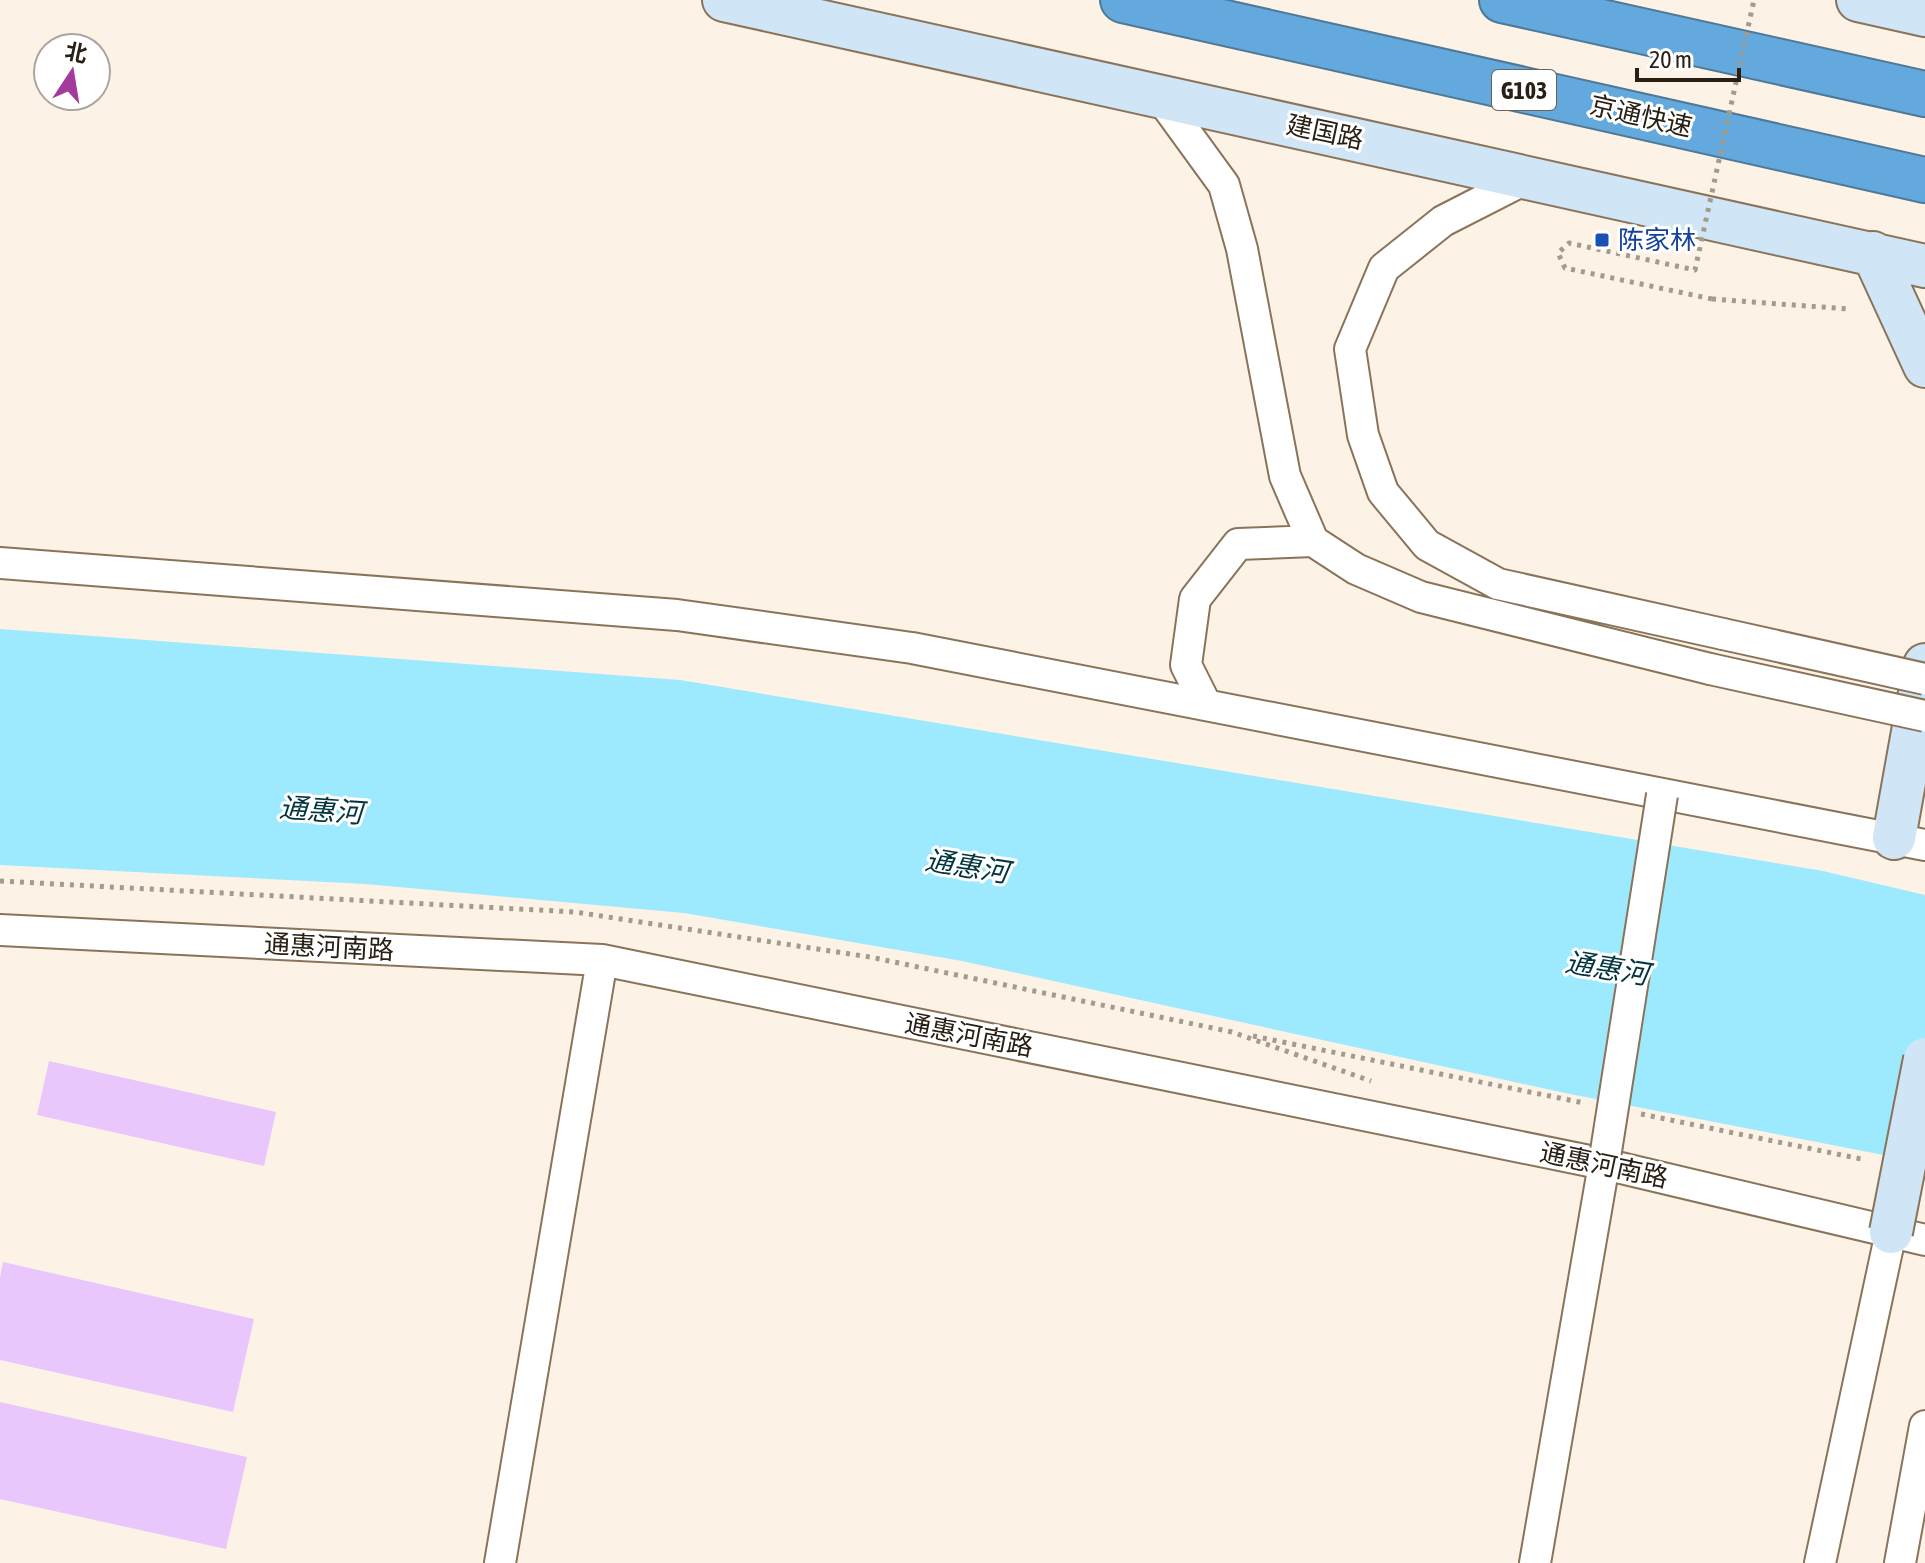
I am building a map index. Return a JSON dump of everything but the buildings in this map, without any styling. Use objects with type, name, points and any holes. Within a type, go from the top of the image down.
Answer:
[{"type":"highway","name":"京通快速","points":[[1123,0],[1925,180]]},
{"type":"highway","points":[[1502,0],[1925,94]]},
{"type":"main road","name":"建国路","points":[[724,0],[1925,266]]},
{"type":"main road","points":[[1858,0],[1925,15]]},
{"type":"main road","points":[[1873,253],[1925,366]]},
{"type":"main road","points":[[1909,842],[1925,665]]},
{"type":"main road","points":[[1908,1236],[1925,1059]]},
{"type":"street","points":[[1160,97],[1224,185],[1242,249],[1285,476],[1313,541],[1356,569],[1421,597],[1710,669],[1925,716]]},
{"type":"street","points":[[1529,177],[1443,221],[1384,268],[1350,349],[1363,435],[1383,492],[1427,545],[1498,584],[1925,679]]},
{"type":"street","points":[[1206,705],[1186,665],[1195,599],[1238,544],[1313,541]]},
{"type":"street","points":[[0,563],[677,615],[912,648],[1909,842]]},
{"type":"street","points":[[1535,1563],[1604,1164],[1662,795]]},
{"type":"street","name":"通惠河南路","points":[[0,930],[602,960],[1604,1164],[1908,1236]]},
{"type":"street","points":[[500,1563],[602,960]]},
{"type":"street","points":[[1820,1563],[1908,1236]]},
{"type":"street","points":[[1900,1563],[1925,1426]]},
{"type":"path","points":[[1754,0],[1695,270],[1569,243],[1558,253],[1565,268],[1712,299],[1848,309]]},
{"type":"water","name":"通惠河","points":[[0,629],[680,680],[1823,871],[1925,895],[1925,1163],[1565,1093],[962,961],[684,913],[366,884],[0,865]]},
{"type":"place","name":"陈家林","points":[[1602,240]]}]
